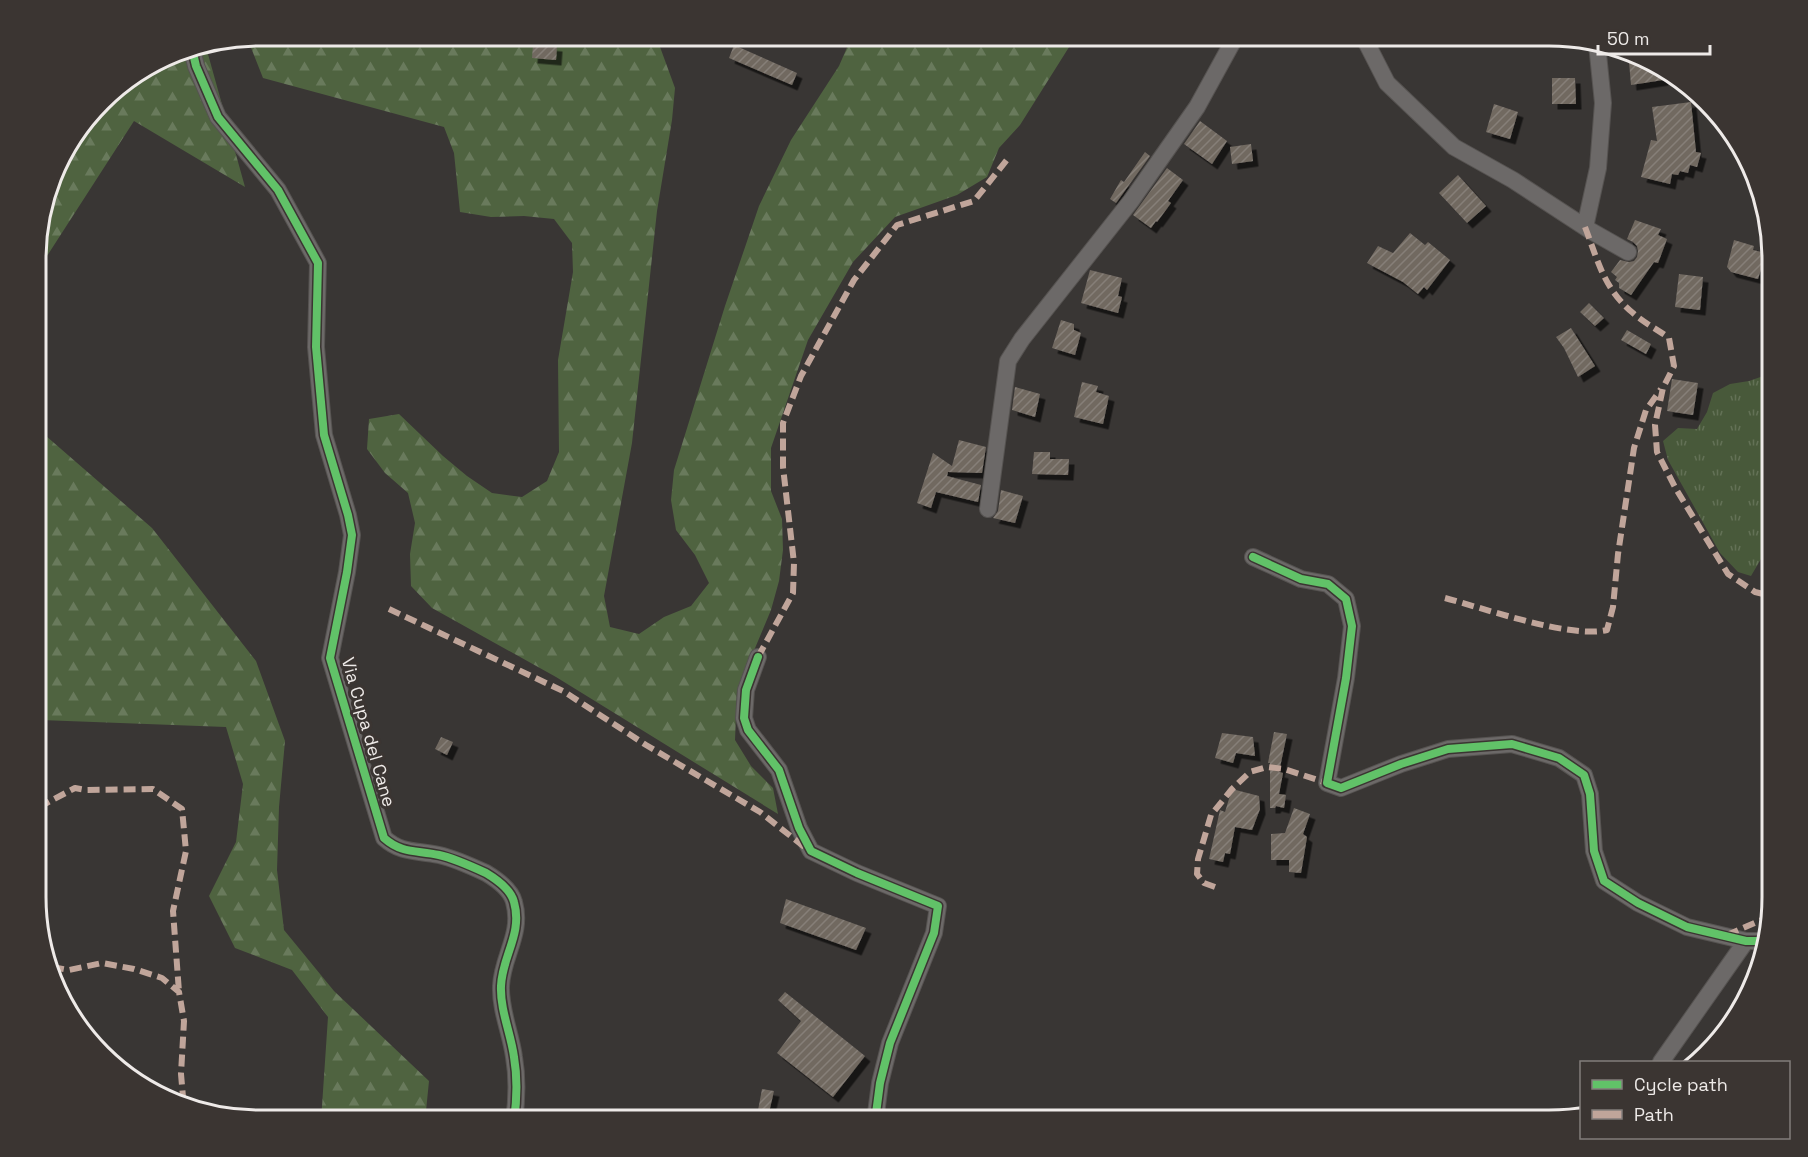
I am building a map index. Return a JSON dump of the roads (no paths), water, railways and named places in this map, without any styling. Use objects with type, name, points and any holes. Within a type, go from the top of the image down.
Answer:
[{"type":"street","points":[[988,509],[1008,361],[1022,339],[1131,201],[1197,107],[1231,46]]},
{"type":"street","points":[[1368,46],[1387,83],[1454,147],[1513,180],[1628,252]]},
{"type":"street","points":[[1585,227],[1598,168],[1603,103],[1598,53]]},
{"type":"street","name":"Via Cupa del Cane","points":[[194,57],[218,117],[278,190],[318,263],[315,347],[324,435],[352,535],[330,658],[384,838],[393,846],[440,855],[486,874],[500,884],[513,898],[517,916],[515,936],[503,971],[501,997],[514,1058],[518,1093],[516,1110]]},
{"type":"street","points":[[1253,557],[1301,579],[1328,584],[1346,599],[1352,626],[1346,678],[1327,783],[1341,788],[1401,764],[1448,749],[1512,744],[1559,758],[1584,775],[1590,794],[1594,850],[1604,881],[1638,903],[1687,927],[1746,941],[1757,941]]},
{"type":"street","points":[[758,657],[747,690],[744,718],[748,730],[779,770],[799,828],[811,851],[857,873],[938,906],[934,933],[890,1043],[880,1083],[877,1110]]},
{"type":"street","points":[[1662,1061],[1746,941]]}]
